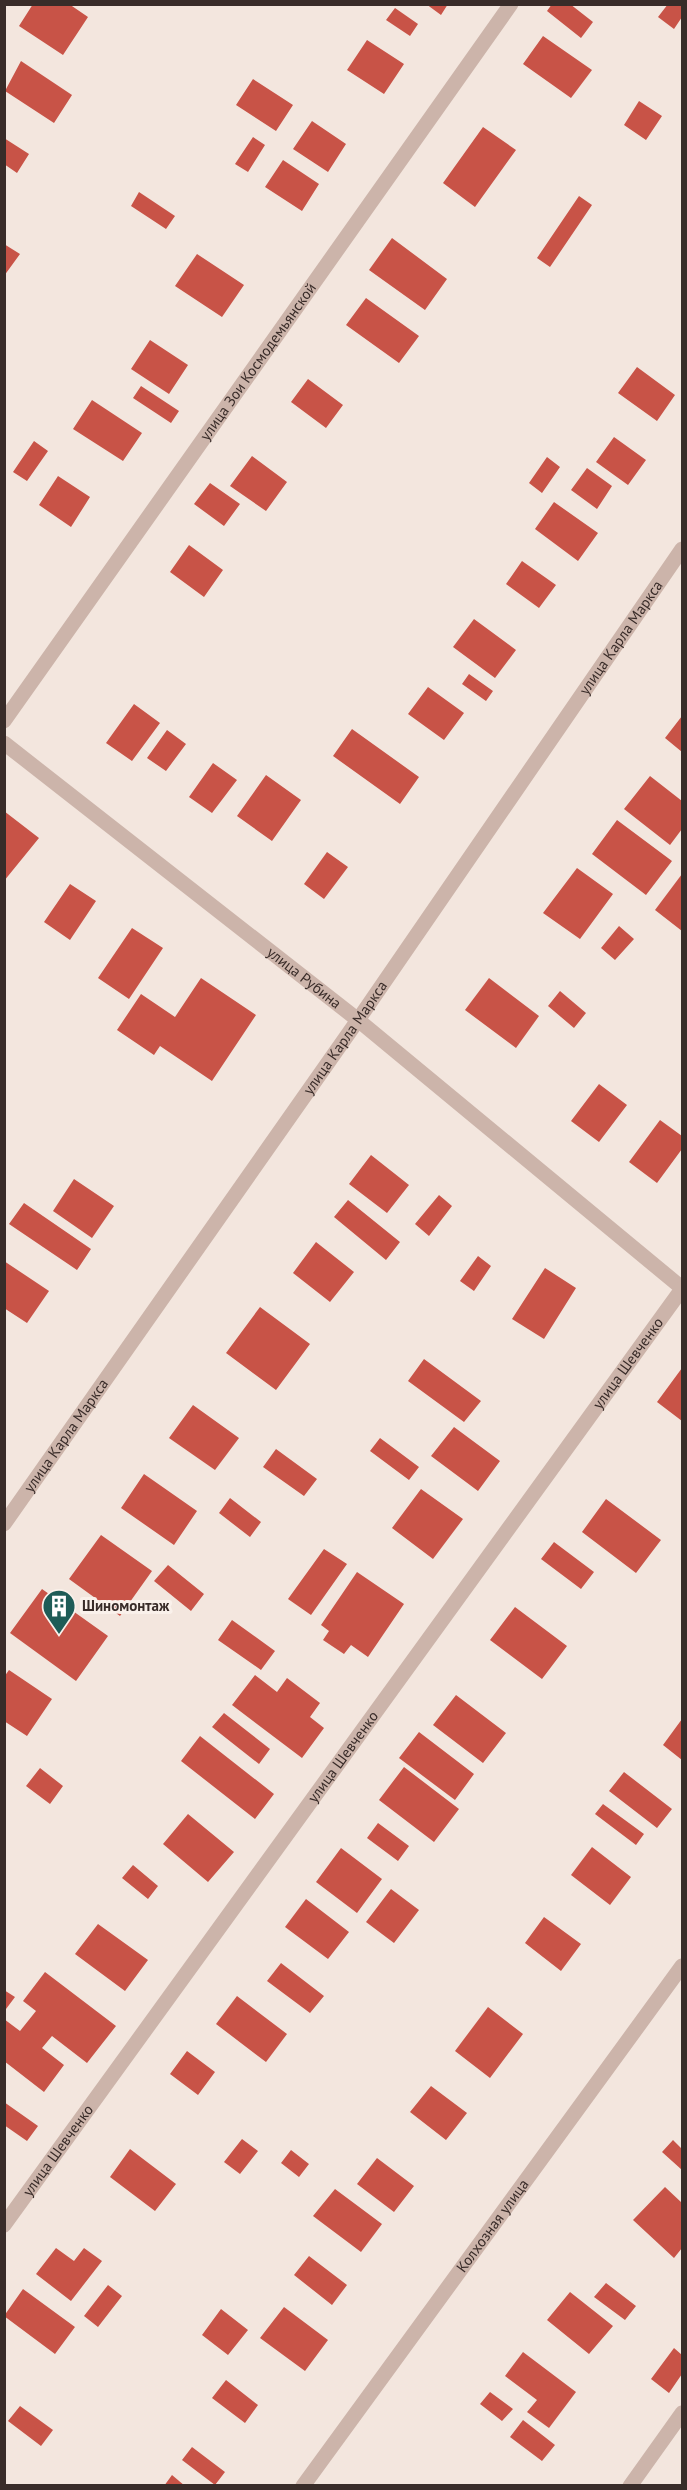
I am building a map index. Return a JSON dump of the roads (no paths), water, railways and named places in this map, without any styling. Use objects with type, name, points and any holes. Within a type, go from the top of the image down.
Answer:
[{"type":"street","name":"улица Зои Космодемьянской","points":[[4,721],[511,4]]},
{"type":"street","name":"улица Карла Маркса","points":[[4,1524],[358,1020],[682,549]]},
{"type":"street","name":"улица Рубина","points":[[4,742],[358,1020],[682,1289]]},
{"type":"street","name":"улица Шевченко","points":[[4,2225],[682,1289]]},
{"type":"street","name":"Колхозная улица","points":[[303,2486],[682,1966]]},
{"type":"street","points":[[630,2486],[682,2413]]},
{"type":"place","name":"Шиномонтаж","points":[[59,1635]]}]
